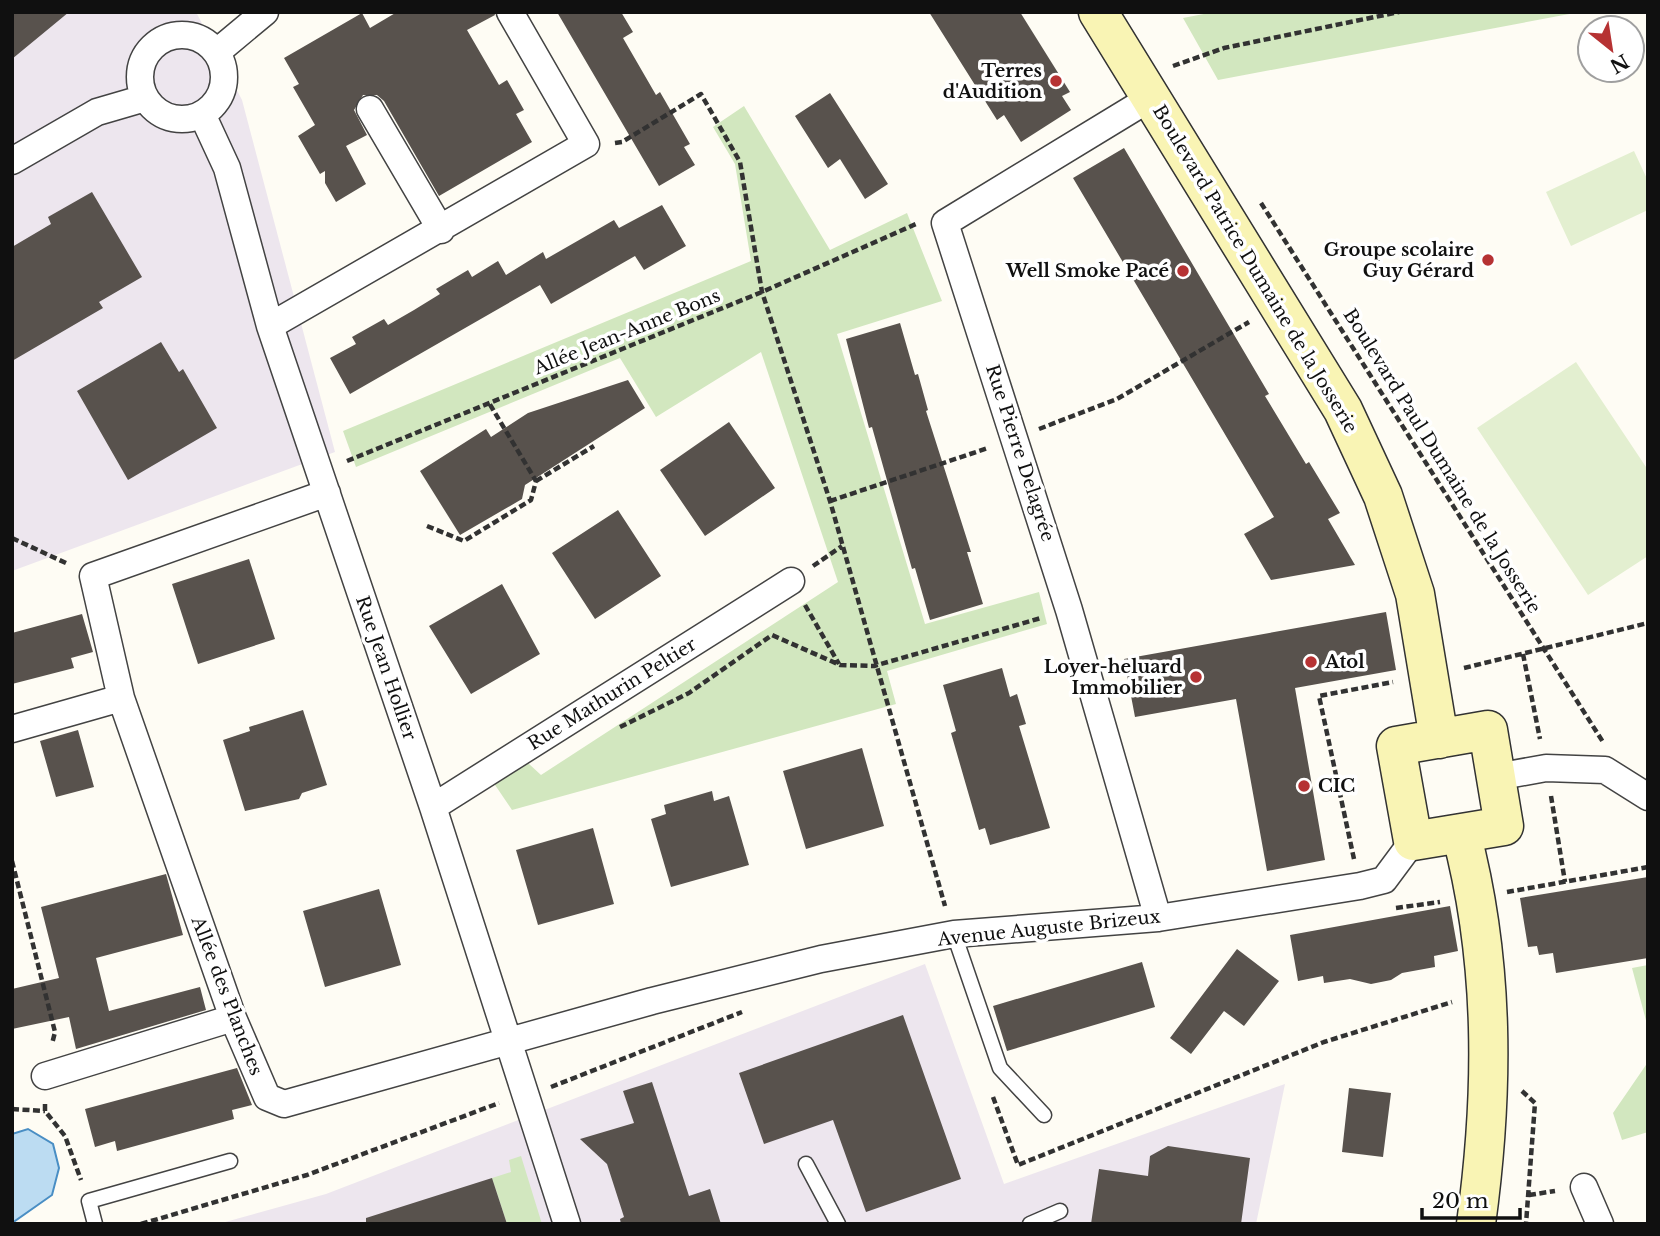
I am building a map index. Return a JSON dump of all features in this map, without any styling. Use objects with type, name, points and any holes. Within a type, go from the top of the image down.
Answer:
[{"type":"street","points":[[217,52],[265,12]]},
{"type":"street","points":[[270,326],[441,230],[586,144],[510,12]]},
{"type":"street","name":"Boulevard Patrice Dumaine de la Josserie","points":[[1098,12],[1162,82],[1280,304],[1343,410],[1383,496],[1415,594],[1439,738]]},
{"type":"street","points":[[168,24],[197,36],[217,52],[225,75],[219,98],[202,114],[181,119],[160,114],[145,98],[139,80],[142,60],[168,24]]},
{"type":"street","points":[[945,223],[1162,82]]},
{"type":"street","points":[[12,161],[97,112],[145,98]]},
{"type":"street","points":[[370,109],[441,230]]},
{"type":"street","name":"Rue Jean Hollier","points":[[202,114],[227,168],[270,326],[433,807],[567,1224]]},
{"type":"street","name":"Rue Pierre Delagrée","points":[[945,223],[1069,610],[1158,918]]},
{"type":"street","points":[[93,576],[323,483]]},
{"type":"street","name":"Allée des Planches","points":[[93,576],[121,698],[233,1018],[267,1097],[284,1104],[506,1040]]},
{"type":"street","name":"Rue Mathurin Peltier","points":[[433,807],[791,581]]},
{"type":"street","points":[[12,729],[121,698]]},
{"type":"street","points":[[1488,730],[1496,777],[1504,825],[1413,841],[1396,746],[1488,730]]},
{"type":"street","points":[[1496,777],[1546,768],[1605,770],[1648,797]]},
{"type":"street","points":[[1461,833],[1477,897],[1491,1061],[1476,1224]]},
{"type":"street","name":"Avenue Auguste Brizeux","points":[[506,1040],[821,959],[954,934],[1158,918],[1384,880],[1413,841]]},
{"type":"street","points":[[45,1076],[233,1018]]},
{"type":"street","points":[[1584,1187],[1600,1224]]},
{"type":"lane","points":[[954,934],[1000,1068],[1044,1115]]},
{"type":"lane","points":[[95,1224],[89,1201],[230,1160]]},
{"type":"lane","points":[[806,1164],[838,1224]]},
{"type":"lane","points":[[1030,1224],[1060,1211]]},
{"type":"path","points":[[1162,82],[1224,48],[1399,12]]},
{"type":"path","points":[[586,144],[622,142],[701,94],[740,162],[762,292],[830,501],[874,666],[954,934]]},
{"type":"path","name":"Boulevard Paul Dumaine de la Josserie","points":[[1255,193],[1609,750]]},
{"type":"path","name":"Allée Jean-Anne Bons","points":[[323,483],[489,403],[762,292],[915,224],[945,223]]},
{"type":"path","points":[[830,501],[1016,438],[1117,399],[1312,283]]},
{"type":"path","points":[[489,403],[536,481]]},
{"type":"path","points":[[427,526],[464,541],[531,500],[536,481],[594,446]]},
{"type":"path","points":[[12,538],[93,576]]},
{"type":"path","points":[[616,729],[688,693],[772,635],[840,665],[874,666],[1069,610]]},
{"type":"path","points":[[1430,675],[1545,650],[1648,623]]},
{"type":"path","points":[[12,862],[55,1032],[45,1076],[45,1111],[65,1136],[89,1201]]},
{"type":"path","points":[[990,1089],[1018,1165],[1324,1042],[1486,991]]},
{"type":"path","points":[[141,1224],[307,1175],[525,1096],[749,1009]]},
{"type":"path","points":[[1491,1061],[1535,1103],[1526,1224]]},
{"type":"path","points":[[12,1109],[45,1111]]},
{"type":"shaded area","points":[[12,12],[196,12],[242,100],[335,452],[12,571]]},
{"type":"shaded area","points":[[925,964],[1004,1184],[1285,1084],[1256,1224],[218,1224],[326,1194]]},
{"type":"green space","points":[[1214,12],[1580,12],[1218,80],[1183,18]]},
{"type":"green space","points":[[744,106],[830,250],[907,213],[942,301],[837,334],[925,624],[1039,592],[1047,624],[887,671],[896,704],[512,810],[493,782],[528,763],[541,775],[838,582],[761,352],[656,417],[620,358],[356,467],[343,431],[751,261],[735,164],[713,127]]},
{"type":"green space","points":[[1634,151],[1648,181],[1648,210],[1571,246],[1546,192]]},
{"type":"green space","points":[[1576,362],[1648,470],[1648,556],[1588,595],[1477,428]]},
{"type":"green space","points":[[1648,965],[1648,1028],[1632,968]]},
{"type":"green space","points":[[1648,1062],[1648,1132],[1622,1140],[1613,1113]]},
{"type":"green space","points":[[521,1156],[542,1224],[507,1224],[492,1178],[511,1172],[509,1160]]},
{"type":"water","points":[[28,1129],[53,1144],[59,1168],[52,1195],[12,1223],[12,1134]]},
{"type":"building","points":[[12,12],[69,12],[12,59]]},
{"type":"building","points":[[397,12],[494,12],[495,15],[467,30],[499,85],[507,80],[524,110],[516,114],[532,142],[439,196],[384,101],[377,95],[363,95],[354,110],[367,135],[346,146],[366,184],[336,202],[325,183],[325,171],[320,174],[298,136],[315,125],[293,87],[299,84],[284,58],[362,13],[370,28]]},
{"type":"building","points":[[557,12],[621,12],[633,32],[623,38],[656,95],[660,92],[690,144],[684,147],[695,165],[659,186]]},
{"type":"building","points":[[929,12],[1020,12],[1070,92],[1062,96],[1071,110],[1021,142],[1004,115],[997,120]]},
{"type":"building","points":[[830,93],[888,184],[865,199],[840,159],[828,168],[795,116]]},
{"type":"building","points":[[1124,148],[1269,394],[1265,396],[1306,464],[1309,462],[1340,513],[1328,519],[1355,565],[1271,580],[1244,534],[1274,517],[1073,178]]},
{"type":"building","points":[[92,192],[142,277],[99,302],[103,308],[12,361],[12,247],[51,224],[48,217]]},
{"type":"building","points":[[662,205],[686,246],[644,270],[635,256],[551,304],[540,285],[350,394],[330,358],[356,344],[352,337],[384,319],[388,325],[414,310],[440,294],[436,289],[468,270],[472,277],[498,261],[506,275],[543,252],[546,259],[614,220],[619,228]]},
{"type":"building","points":[[900,323],[971,552],[967,552],[983,604],[930,620],[915,568],[912,569],[872,427],[869,428],[846,339]]},
{"type":"building","points":[[161,342],[179,372],[183,369],[217,428],[128,480],[77,391]]},
{"type":"building","points":[[628,380],[645,408],[525,485],[522,499],[460,535],[420,471],[486,429],[491,437],[528,413]]},
{"type":"building","points":[[729,422],[775,488],[705,536],[660,470]]},
{"type":"building","points":[[618,510],[661,576],[595,619],[552,553]]},
{"type":"building","points":[[249,559],[275,639],[198,664],[172,584]]},
{"type":"building","points":[[502,584],[540,654],[471,694],[429,626]]},
{"type":"building","points":[[1386,612],[1396,670],[1295,688],[1325,860],[1267,871],[1236,699],[1135,717],[1124,659]]},
{"type":"building","points":[[82,614],[93,652],[71,658],[74,668],[12,684],[12,633]]},
{"type":"building","points":[[1002,668],[1010,697],[1017,694],[1026,724],[1019,726],[1050,828],[990,845],[985,828],[979,830],[951,733],[956,731],[943,685]]},
{"type":"building","points":[[303,710],[327,785],[302,793],[299,799],[245,811],[223,740],[250,731],[249,727]]},
{"type":"building","points":[[78,730],[94,787],[56,797],[40,741]]},
{"type":"building","points":[[862,748],[884,826],[806,849],[783,771]]},
{"type":"building","points":[[712,791],[714,801],[729,796],[749,865],[671,887],[651,819],[666,814],[664,805]]},
{"type":"building","points":[[593,828],[614,904],[538,925],[516,850]]},
{"type":"building","points":[[166,874],[183,935],[96,958],[109,1011],[200,987],[206,1010],[76,1049],[69,1017],[12,1029],[12,989],[59,978],[41,907]]},
{"type":"building","points":[[1648,877],[1648,958],[1556,973],[1553,953],[1539,955],[1537,946],[1528,947],[1520,898]]},
{"type":"building","points":[[379,889],[401,965],[325,987],[303,911]]},
{"type":"building","points":[[1450,906],[1458,951],[1434,956],[1435,967],[1402,973],[1391,980],[1371,984],[1350,979],[1324,983],[1323,976],[1298,981],[1290,935]]},
{"type":"building","points":[[1237,949],[1279,981],[1244,1026],[1224,1011],[1191,1054],[1170,1038]]},
{"type":"building","points":[[1142,962],[1155,1007],[1007,1051],[993,1006]]},
{"type":"building","points":[[903,1015],[961,1179],[866,1212],[833,1120],[764,1144],[739,1073]]},
{"type":"building","points":[[237,1068],[252,1105],[232,1110],[234,1119],[117,1151],[115,1141],[95,1147],[85,1109]]},
{"type":"building","points":[[652,1082],[689,1196],[710,1189],[721,1224],[621,1224],[620,1219],[624,1217],[607,1164],[580,1139],[634,1123],[623,1091]]},
{"type":"building","points":[[1349,1088],[1391,1093],[1383,1157],[1342,1152]]},
{"type":"building","points":[[1168,1146],[1250,1158],[1241,1224],[1091,1224],[1099,1169],[1148,1176],[1150,1156]]},
{"type":"building","points":[[492,1178],[507,1224],[366,1224],[366,1218]]},
{"type":"place","name":"Terres d'Audition","points":[[1056,81]]},
{"type":"place","name":"Groupe scolaire Guy Gérard","points":[[1488,260]]},
{"type":"place","name":"Well Smoke Pacé","points":[[1183,271]]},
{"type":"place","name":"Atol","points":[[1311,662]]},
{"type":"place","name":"Loyer-heluard Immobilier","points":[[1196,677]]},
{"type":"place","name":"CIC","points":[[1304,786]]}]
